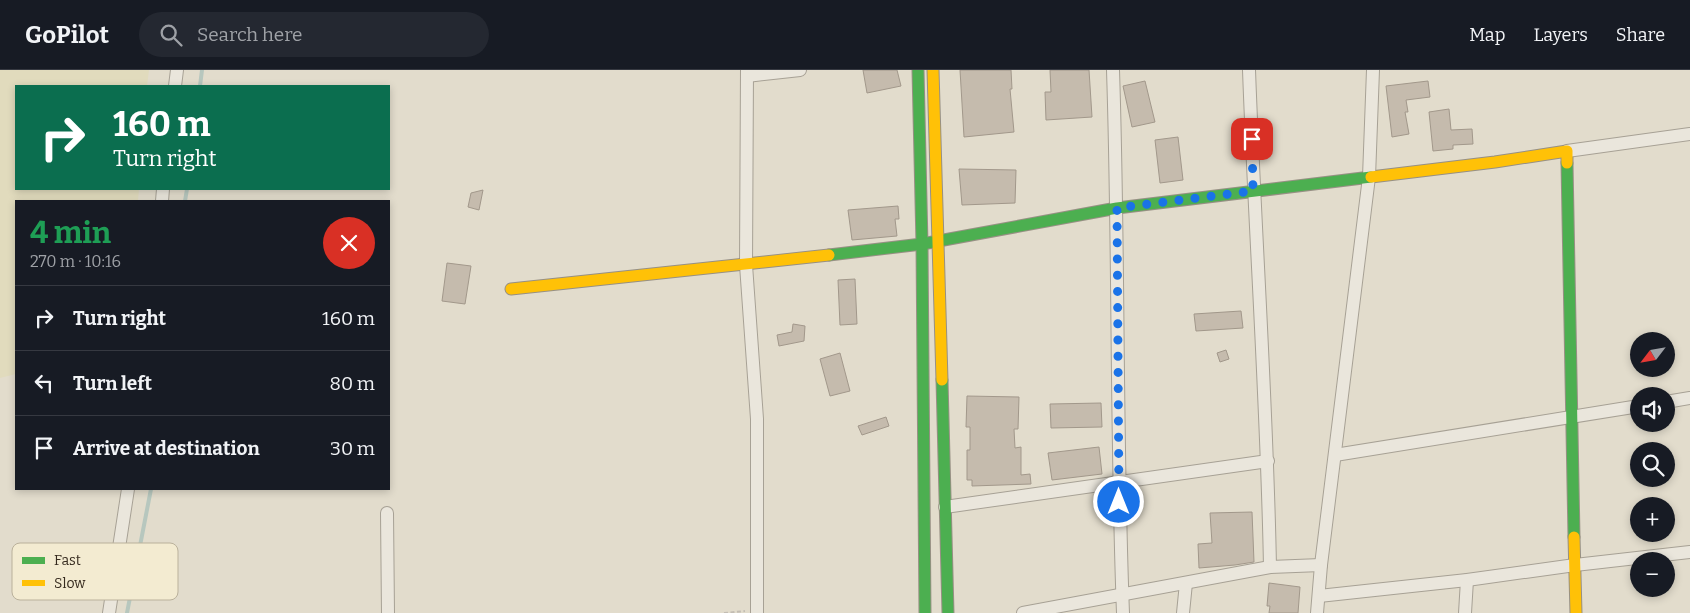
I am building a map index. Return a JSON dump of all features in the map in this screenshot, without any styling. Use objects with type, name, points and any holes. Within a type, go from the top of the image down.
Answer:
[{"type":"street","points":[[175,85],[177,70]]},
{"type":"street","points":[[757,611],[756,419],[746,265],[747,73],[800,70]]},
{"type":"street","points":[[918,70],[922,244],[925,613]]},
{"type":"street","points":[[933,70],[948,613]]},
{"type":"street","points":[[1113,70],[1117,208],[1119,482],[1123,613]]},
{"type":"street","points":[[1249,70],[1253,191],[1268,461],[1270,568]]},
{"type":"street","points":[[1317,613],[1321,566],[1369,177],[1373,70]]},
{"type":"street","points":[[511,289],[746,265],[922,244],[1117,208],[1495,162],[1690,134]]},
{"type":"street","points":[[1567,151],[1570,417],[1576,613]]},
{"type":"street","points":[[1675,400],[1690,398]]},
{"type":"street","points":[[1335,455],[1630,407]]},
{"type":"street","points":[[945,507],[1268,461]]},
{"type":"street","points":[[120,543],[128,490]]},
{"type":"street","points":[[387,513],[388,613]]},
{"type":"street","points":[[1319,596],[1467,580],[1690,552]]},
{"type":"street","points":[[1023,613],[1270,568],[1321,566]]},
{"type":"street","points":[[1465,613],[1467,580]]},
{"type":"street","points":[[1184,613],[1186,583]]},
{"type":"street","points":[[109,613],[111,600]]},
{"type":"path","points":[[724,613],[757,611]]},
{"type":"shaded area","points":[[0,70],[149,70],[147,85],[15,85],[15,190],[139,190],[138,200],[15,200],[15,374],[0,378]]},
{"type":"building","points":[[863,70],[897,70],[901,86],[867,93]]},
{"type":"building","points":[[960,70],[1011,70],[1012,89],[1010,89],[1014,132],[964,137]]},
{"type":"building","points":[[1050,70],[1089,70],[1092,117],[1046,120],[1045,92],[1051,92]]},
{"type":"building","points":[[1145,81],[1155,122],[1132,127],[1123,86]]},
{"type":"building","points":[[1428,81],[1430,97],[1406,100],[1408,112],[1405,112],[1409,134],[1392,137],[1386,86]]},
{"type":"building","points":[[1449,109],[1451,130],[1472,129],[1473,144],[1453,145],[1453,149],[1433,151],[1429,112]]},
{"type":"building","points":[[1178,137],[1183,180],[1160,183],[1155,140]]},
{"type":"building","points":[[959,169],[1016,170],[1015,203],[962,205]]},
{"type":"building","points":[[483,190],[479,210],[468,207],[471,193]]},
{"type":"building","points":[[898,206],[899,219],[895,219],[897,236],[852,240],[848,210]]},
{"type":"building","points":[[447,263],[471,266],[465,304],[442,301]]},
{"type":"building","points":[[855,279],[857,324],[840,325],[838,280]]},
{"type":"building","points":[[1241,311],[1243,328],[1196,331],[1194,314]]},
{"type":"building","points":[[793,324],[805,326],[804,341],[779,346],[777,335],[792,332]]},
{"type":"building","points":[[1226,350],[1229,359],[1220,362],[1217,353]]},
{"type":"building","points":[[840,353],[850,391],[830,396],[820,359]]},
{"type":"building","points":[[967,396],[1019,397],[1018,429],[1014,429],[1015,448],[1021,447],[1021,475],[1030,474],[1031,484],[972,486],[972,480],[967,480],[967,450],[970,450],[970,427],[966,427]]},
{"type":"building","points":[[1101,403],[1102,427],[1051,428],[1050,404]]},
{"type":"building","points":[[886,417],[889,426],[862,435],[858,426]]},
{"type":"building","points":[[1099,447],[1102,474],[1052,480],[1048,453]]},
{"type":"building","points":[[1252,512],[1254,562],[1199,568],[1198,544],[1212,543],[1210,513]]},
{"type":"building","points":[[1269,583],[1300,587],[1298,613],[1269,613],[1270,606],[1267,606]]},
{"type":"waterway","points":[[200,85],[202,70]]},
{"type":"waterway","points":[[185,200],[187,190]]},
{"type":"waterway","points":[[141,543],[151,490]]},
{"type":"waterway","points":[[127,613],[130,600]]},
{"type":"traffic: fast","points":[[918,70],[922,244],[925,613]]},
{"type":"traffic: fast","points":[[1567,163],[1574,537]]},
{"type":"traffic: fast","points":[[829,255],[922,244],[1117,208],[1371,177]]},
{"type":"traffic: fast","points":[[942,380],[948,613]]},
{"type":"traffic: slow","points":[[933,70],[942,380]]},
{"type":"traffic: slow","points":[[1371,177],[1567,151],[1567,163]]},
{"type":"traffic: slow","points":[[511,289],[829,255]]},
{"type":"traffic: slow","points":[[1574,537],[1576,613]]},
{"type":"route","points":[[1119,502],[1117,208],[1253,191],[1252,139]]}]
